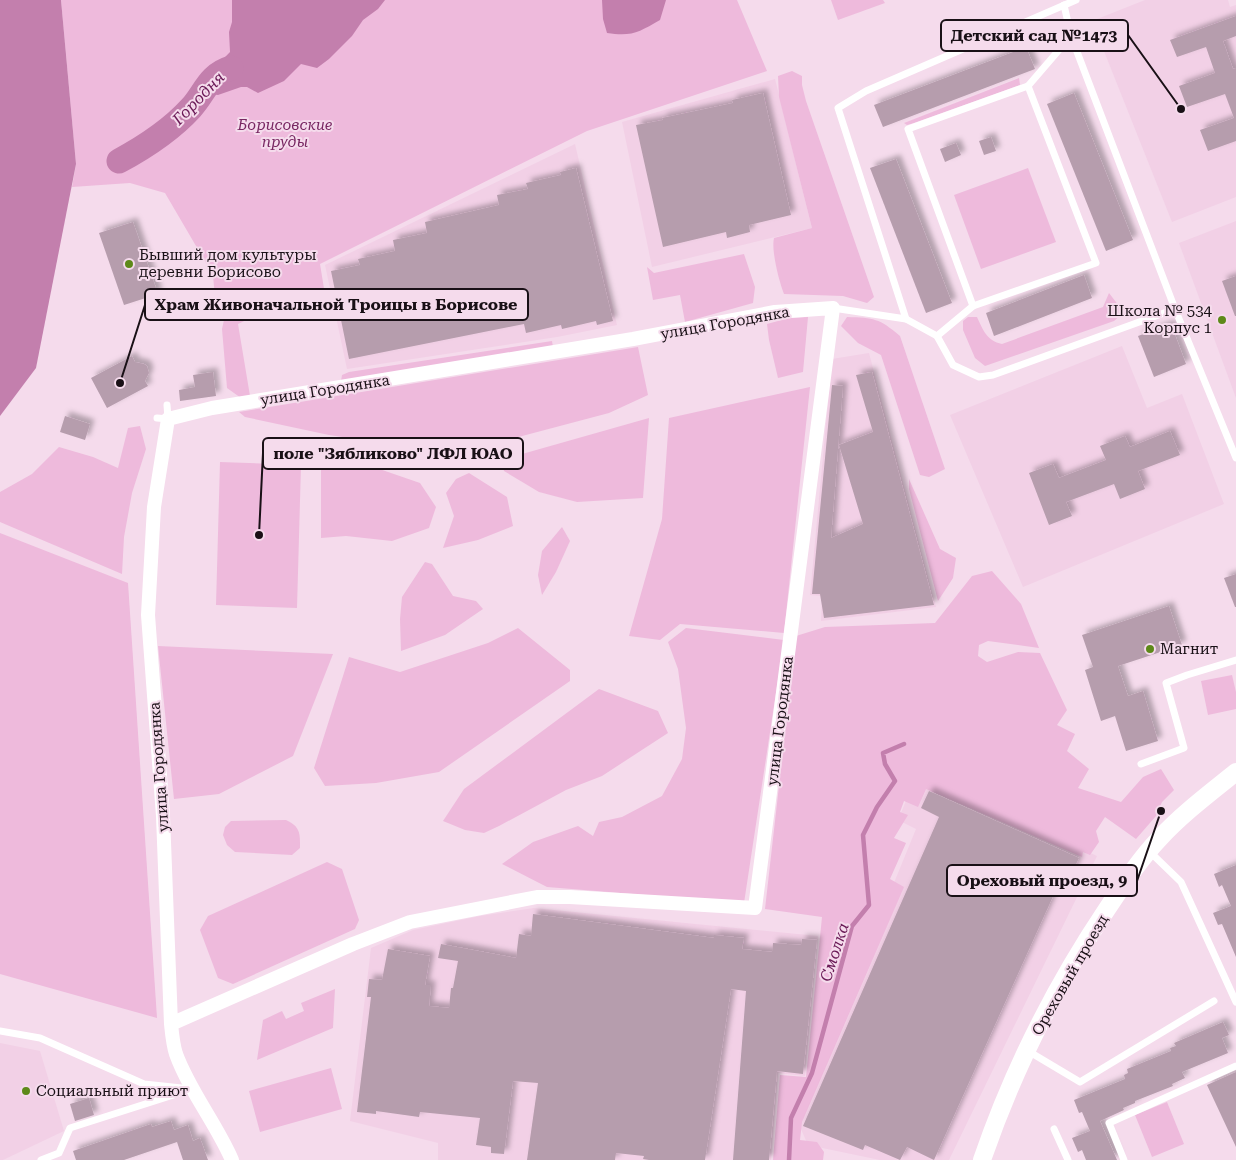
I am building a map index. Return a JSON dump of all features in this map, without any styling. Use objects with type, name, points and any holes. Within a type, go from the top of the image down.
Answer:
[{"type":"street","name":"улица Городянка","points":[[170,1024],[352,944],[410,922],[537,897],[570,897],[755,908],[833,308],[775,312],[634,339],[212,408],[164,414],[154,507],[148,615],[162,804],[170,1024],[176,1053],[192,1089],[227,1148],[232,1160]]},
{"type":"street","name":"Ореховый проезд","points":[[982,1160],[1042,1019],[1092,932],[1129,876],[1159,839],[1195,805],[1236,772]]},
{"type":"lane","points":[[906,319],[838,108],[866,90],[1076,0]]},
{"type":"lane","points":[[1064,5],[1071,36],[1175,309],[1236,458]]},
{"type":"lane","points":[[973,306],[908,129],[1028,86],[1071,36]]},
{"type":"lane","points":[[937,336],[973,306],[1096,263],[1028,86]]},
{"type":"lane","points":[[833,308],[906,319],[937,336],[953,365],[979,377],[1002,372],[1175,309]]},
{"type":"lane","points":[[1141,764],[1184,748],[1166,683],[1236,660]]},
{"type":"lane","points":[[1149,851],[1181,882],[1236,1002]]},
{"type":"lane","points":[[1028,1051],[1080,1082],[1214,1001]]},
{"type":"lane","points":[[0,1031],[40,1038],[144,1084],[192,1089]]},
{"type":"lane","points":[[1124,1160],[1109,1123],[1236,1066]]},
{"type":"lane","points":[[41,1160],[59,1153],[70,1128],[192,1089]]},
{"type":"lane","points":[[1054,1128],[1068,1160]]},
{"type":"shaded area","points":[[0,0],[61,0],[76,164],[36,368],[0,416]]},
{"type":"shaded area","points":[[232,0],[385,0],[378,9],[363,20],[352,36],[329,59],[317,68],[301,64],[284,81],[258,93],[247,87],[241,87],[218,95],[211,94],[198,85],[230,52],[229,32],[232,22]]},
{"type":"shaded area","points":[[602,0],[666,0],[660,20],[635,33],[623,34],[607,33],[603,19]]},
{"type":"shaded area","points":[[1145,0],[1228,0],[1230,7],[1236,5],[1236,197],[1172,222],[1092,21]]},
{"type":"shaded area","points":[[775,79],[812,228],[652,267],[622,122]]},
{"type":"shaded area","points":[[575,144],[617,325],[557,337],[347,369],[325,265]]},
{"type":"shaded area","name":"Школа № 534 Корпус 1","points":[[1236,221],[1236,398],[1179,243]]},
{"type":"shaded area","points":[[1122,346],[1147,408],[1182,394],[1224,504],[1023,587],[950,415]]},
{"type":"shaded area","points":[[869,353],[936,607],[821,621],[822,596],[810,595],[832,359]]},
{"type":"shaded area","points":[[918,772],[1097,856],[949,1160],[880,1160],[808,1145],[797,1120],[916,829],[898,820]]},
{"type":"shaded area","points":[[534,908],[818,936],[805,1076],[778,1073],[771,1160],[438,1160],[438,1143],[350,1121],[371,948],[413,930],[480,916]]},
{"type":"shaded area","name":"Социальный приют","points":[[0,1043],[40,1051],[64,1131],[3,1160],[0,1160]]},
{"type":"green space","name":"Борисовские пруды","points":[[61,0],[737,0],[767,71],[587,131],[320,264],[326,301],[263,312],[238,324],[250,396],[241,398],[227,388],[222,329],[224,320],[217,321],[213,275],[165,193],[130,183],[72,187],[76,164]]},
{"type":"green space","points":[[831,0],[883,0],[885,3],[838,20]]},
{"type":"green space","points":[[792,71],[802,76],[806,101],[874,297],[867,303],[843,296],[784,294],[782,288],[775,258],[774,238],[812,228],[779,97],[778,76]]},
{"type":"green space","points":[[1019,78],[1020,85],[914,123],[907,125],[904,123]]},
{"type":"green space","points":[[1028,168],[1056,242],[981,269],[954,195]]},
{"type":"green space","points":[[744,254],[755,287],[753,303],[685,322],[680,295],[653,300],[647,267],[654,273]]},
{"type":"green space","points":[[1109,293],[1119,306],[1120,316],[1114,321],[985,366],[975,358],[963,330],[963,321],[968,317],[977,317],[989,338],[1002,344],[1103,307]]},
{"type":"green space","points":[[808,317],[803,372],[778,378],[767,324],[789,318]]},
{"type":"green space","points":[[847,317],[876,320],[900,336],[945,469],[929,477],[920,475],[881,355],[858,343],[841,326]]},
{"type":"green space","points":[[552,341],[553,347],[341,381],[342,375],[349,372]]},
{"type":"green space","points":[[638,347],[648,395],[609,413],[499,442],[483,441],[463,447],[451,455],[425,458],[376,442],[329,435],[245,417],[239,412]]},
{"type":"green space","points":[[810,387],[784,633],[680,624],[660,640],[629,636],[662,519],[669,418]]},
{"type":"green space","points":[[649,418],[643,498],[577,502],[539,492],[504,471],[501,460]]},
{"type":"green space","points":[[140,426],[146,449],[132,493],[124,537],[122,574],[0,522],[0,492],[32,474],[59,447],[93,457],[118,468],[128,428]]},
{"type":"green space","points":[[333,453],[420,483],[436,507],[429,528],[392,541],[346,536],[321,538],[321,466]]},
{"type":"green space","points":[[220,462],[301,465],[297,608],[216,605]]},
{"type":"green space","points":[[469,473],[507,497],[513,526],[478,540],[443,548],[454,516],[446,493],[456,479]]},
{"type":"green space","points":[[909,479],[940,549],[956,558],[953,578],[938,601],[909,489]]},
{"type":"green space","points":[[562,527],[570,541],[556,572],[542,595],[538,575],[542,551]]},
{"type":"green space","points":[[0,533],[128,583],[157,1018],[0,974]]},
{"type":"green space","points":[[425,562],[432,564],[453,596],[476,601],[483,609],[445,635],[401,651],[400,619],[402,597]]},
{"type":"green space","points":[[992,571],[1021,604],[1039,648],[988,641],[979,645],[978,656],[987,662],[1018,652],[1040,653],[1067,710],[1057,725],[1075,734],[1067,751],[1089,769],[1078,788],[1121,802],[1143,777],[1161,769],[1174,790],[1162,802],[1156,816],[1136,839],[1105,817],[1096,831],[1099,842],[1090,855],[1083,852],[1082,857],[926,789],[918,807],[904,801],[900,812],[908,815],[894,838],[906,843],[890,879],[904,887],[802,1122],[800,1140],[817,1142],[824,1152],[823,1160],[773,1160],[780,1075],[806,1077],[822,917],[765,909],[796,636],[825,627],[935,623],[972,576]]},
{"type":"green space","points":[[518,628],[570,670],[570,681],[439,772],[376,783],[325,786],[314,768],[349,657],[400,672],[488,643]]},
{"type":"green space","points":[[686,628],[784,640],[744,903],[547,887],[502,864],[533,842],[578,826],[593,836],[599,822],[622,817],[662,796],[682,759],[686,728],[678,669],[668,642]]},
{"type":"green space","points":[[158,646],[333,654],[293,756],[219,794],[174,799]]},
{"type":"green space","points":[[1232,675],[1236,692],[1236,709],[1208,715],[1201,681]]},
{"type":"green space","points":[[599,689],[658,711],[668,733],[602,776],[566,790],[484,833],[465,830],[443,821],[464,789]]},
{"type":"green space","points":[[286,820],[297,828],[299,834],[300,848],[292,855],[235,852],[227,845],[223,835],[225,827],[231,821]]},
{"type":"green space","points":[[327,862],[342,869],[359,920],[355,929],[233,984],[218,978],[200,930],[208,916]]},
{"type":"green space","points":[[335,989],[333,1028],[257,1060],[263,1020],[282,1011],[286,1019],[304,1011],[301,1003]]},
{"type":"green space","points":[[331,1068],[342,1109],[260,1132],[249,1091]]},
{"type":"green space","points":[[1167,1102],[1184,1144],[1152,1157],[1135,1115]]},
{"type":"building","points":[[1236,16],[1236,36],[1223,41],[1233,69],[1236,68],[1236,141],[1208,151],[1200,130],[1234,118],[1225,94],[1187,107],[1179,86],[1215,73],[1206,47],[1177,57],[1170,40]]},
{"type":"building","points":[[1026,47],[1035,69],[883,127],[874,105]]},
{"type":"building","points":[[763,93],[791,215],[749,225],[750,232],[727,238],[726,232],[663,247],[636,125],[733,103],[732,100]]},
{"type":"building","points":[[1074,93],[1133,240],[1106,251],[1047,104]]},
{"type":"building","points":[[991,137],[996,151],[984,155],[979,141]]},
{"type":"building","points":[[956,143],[961,155],[945,162],[940,149]]},
{"type":"building","points":[[896,159],[952,303],[926,313],[870,168]]},
{"type":"building","points":[[576,168],[613,321],[597,325],[596,321],[562,329],[561,325],[526,333],[524,324],[349,359],[331,271],[360,265],[358,259],[395,251],[393,240],[427,233],[425,222],[499,205],[497,195],[528,189],[526,183],[561,175],[560,172]]},
{"type":"building","name":"Бывший дом культуры деревни Борисово","points":[[133,222],[158,294],[124,305],[99,233]]},
{"type":"building","points":[[1084,275],[1092,298],[994,336],[986,313]]},
{"type":"building","points":[[1236,276],[1236,316],[1235,316],[1222,281]]},
{"type":"building","points":[[1171,324],[1186,364],[1154,377],[1138,336]]},
{"type":"building","points":[[132,356],[135,362],[147,366],[149,373],[145,381],[148,386],[107,408],[91,378]]},
{"type":"building","points":[[213,372],[216,396],[180,401],[179,390],[195,387],[193,375]]},
{"type":"building","points":[[872,372],[934,605],[824,618],[820,594],[812,594],[832,385],[843,386],[831,538],[863,524],[839,445],[873,432],[856,375]]},
{"type":"building","points":[[65,416],[90,424],[85,440],[60,432]]},
{"type":"building","points":[[1170,431],[1180,455],[1138,471],[1145,489],[1120,499],[1114,484],[1066,502],[1072,516],[1049,525],[1029,473],[1053,464],[1059,478],[1106,460],[1100,446],[1125,436],[1130,447]]},
{"type":"building","points":[[1236,574],[1236,607],[1235,607],[1224,578]]},
{"type":"building","points":[[1169,606],[1182,645],[1118,666],[1128,696],[1143,691],[1158,741],[1126,751],[1115,716],[1101,721],[1085,670],[1093,667],[1082,635]]},
{"type":"building","points":[[929,791],[1079,858],[1071,875],[1064,872],[934,1160],[907,1147],[900,1160],[865,1145],[863,1150],[803,1126],[939,817],[921,808]]},
{"type":"building","points":[[1236,865],[1236,957],[1222,924],[1218,925],[1213,913],[1231,906],[1222,885],[1219,887],[1214,874]]},
{"type":"building","points":[[533,914],[714,938],[714,935],[744,938],[742,949],[772,952],[773,943],[801,945],[802,939],[817,940],[803,1074],[777,1071],[769,1160],[733,1160],[746,991],[731,989],[705,1160],[649,1160],[643,1159],[644,1156],[616,1153],[615,1160],[527,1160],[538,1083],[513,1081],[504,1154],[491,1153],[491,1147],[476,1145],[480,1118],[420,1112],[419,1117],[376,1111],[376,1114],[357,1112],[371,997],[367,997],[369,979],[382,980],[388,949],[430,956],[425,985],[431,985],[429,1006],[449,1008],[451,988],[453,988],[458,961],[438,958],[441,944],[516,958],[519,934],[531,936]]},
{"type":"building","points":[[1223,1022],[1229,1035],[1222,1038],[1228,1053],[1182,1072],[1185,1078],[1172,1084],[1173,1086],[1135,1101],[1135,1103],[1123,1108],[1124,1110],[1100,1121],[1117,1160],[1086,1160],[1082,1150],[1078,1152],[1072,1138],[1090,1131],[1082,1112],[1079,1113],[1074,1100],[1125,1079],[1124,1075],[1128,1073],[1127,1069],[1171,1051],[1170,1048],[1176,1046],[1174,1043]]},
{"type":"building","points":[[1236,1072],[1236,1147],[1207,1085]]},
{"type":"building","points":[[89,1098],[94,1115],[75,1121],[70,1104]]},
{"type":"building","points":[[171,1121],[174,1130],[188,1125],[193,1141],[200,1138],[208,1160],[183,1160],[177,1142],[124,1160],[76,1160],[73,1151],[151,1124],[152,1127]]},
{"type":"waterway","name":"Городня","points":[[119,161],[148,144],[175,124],[191,108],[212,80],[223,71],[231,68]]},
{"type":"waterway","name":"Смолка","points":[[789,1160],[791,1118],[812,1073],[852,926],[869,905],[863,835],[877,807],[895,781],[885,764],[883,753],[904,744]]},
{"type":"place","name":"Детский сад №1473","points":[[1181,109]]},
{"type":"place","name":"Бывший дом культуры деревни Борисово","points":[[129,264]]},
{"type":"place","name":"Школа № 534 Корпус 1","points":[[1222,320]]},
{"type":"place","name":"Храм Живоначальной Троицы в Борисове","points":[[120,383]]},
{"type":"place","name":"поле \"Зябликово\" ЛФЛ ЮАО","points":[[259,535]]},
{"type":"place","name":"Магнит","points":[[1150,649]]},
{"type":"place","name":"Ореховый проезд, 9","points":[[1161,811]]},
{"type":"place","name":"Социальный приют","points":[[26,1091]]}]
